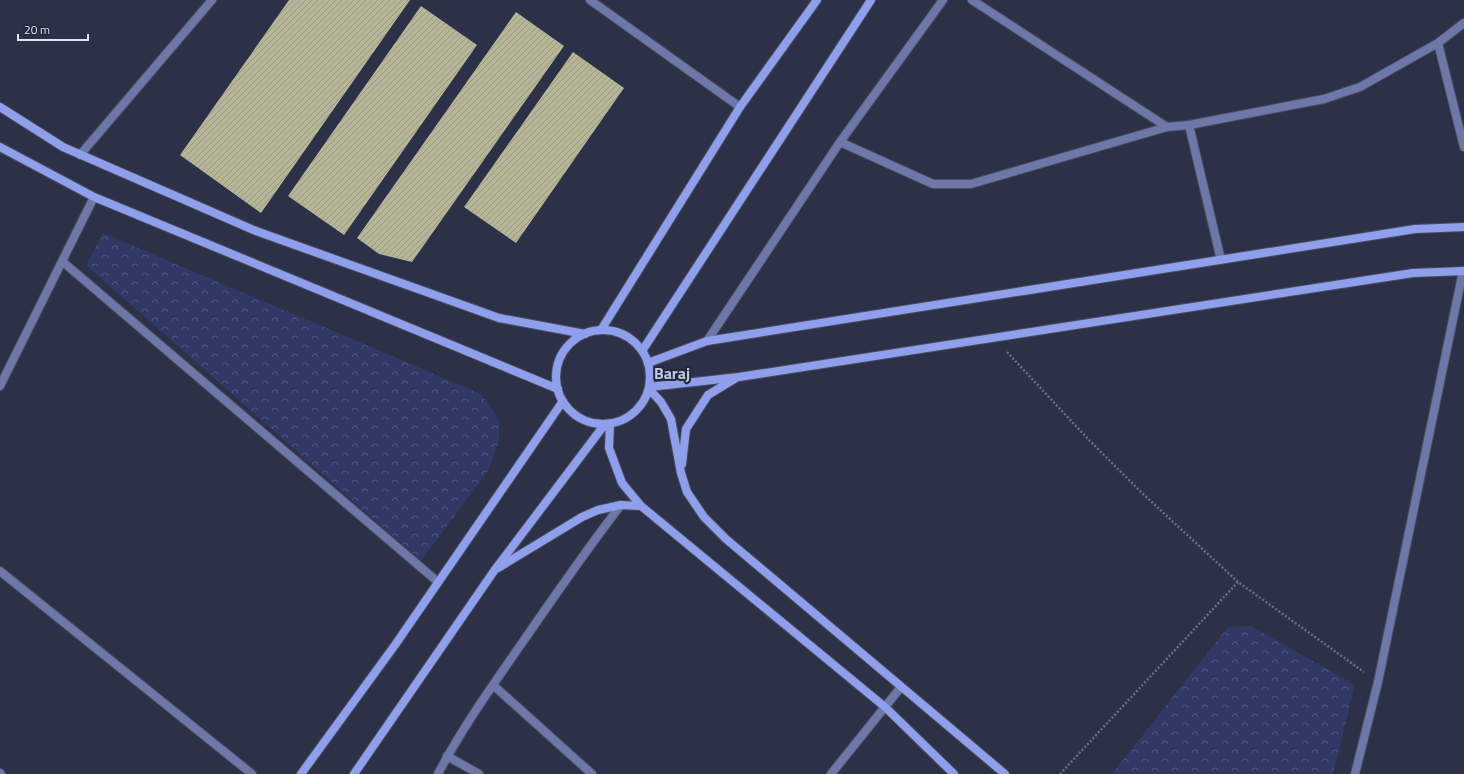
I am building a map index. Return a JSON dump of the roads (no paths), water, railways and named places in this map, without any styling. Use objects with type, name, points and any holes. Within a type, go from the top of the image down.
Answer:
[{"type":"street","points":[[80,155],[212,0]]},
{"type":"street","points":[[590,0],[740,107]]},
{"type":"street","points":[[601,330],[740,107],[817,0]]},
{"type":"street","points":[[642,351],[871,0]]},
{"type":"street","points":[[707,341],[840,142],[943,0]]},
{"type":"street","points":[[972,0],[1167,127]]},
{"type":"street","points":[[840,142],[933,184],[971,184],[1167,127],[1189,125],[1324,99],[1360,87],[1438,42],[1464,22]]},
{"type":"street","points":[[1438,42],[1464,147]]},
{"type":"street","points":[[0,107],[63,147],[256,232],[499,318],[585,334]]},
{"type":"street","points":[[1189,125],[1221,260]]},
{"type":"street","points":[[0,147],[94,197],[558,389]]},
{"type":"street","points":[[0,386],[94,197]]},
{"type":"street","points":[[648,363],[707,341],[1415,229],[1464,227]]},
{"type":"street","points":[[63,262],[438,582]]},
{"type":"street","points":[[649,388],[739,377],[1413,273],[1464,271],[1378,682],[1355,774]]},
{"type":"street","points":[[601,330],[616,332],[631,339],[642,351],[648,363],[650,376],[649,388],[643,402],[635,412],[623,420],[607,424],[596,424],[583,420],[572,412],[563,401],[558,389],[556,375],[558,362],[564,350],[574,340],[585,334],[601,330]]},
{"type":"street","points":[[682,473],[686,429],[708,394],[739,377]]},
{"type":"street","points":[[649,388],[661,402],[671,418],[687,492],[704,517],[726,539],[1005,774]]},
{"type":"street","points":[[301,774],[394,645],[563,401]]},
{"type":"street","points":[[607,424],[609,448],[622,483],[641,506],[885,707],[954,774]]},
{"type":"street","points":[[354,774],[494,571],[607,424]]},
{"type":"street","points":[[494,571],[582,517],[598,510],[621,505],[641,506]]},
{"type":"street","points":[[438,774],[447,756],[493,685],[589,546],[621,505]]},
{"type":"street","points":[[0,572],[252,774]]},
{"type":"street","points":[[493,685],[592,774]]},
{"type":"street","points":[[831,774],[901,687]]},
{"type":"street","points":[[447,756],[479,774]]},
{"type":"district","name":"Baraj","points":[[672,373]]}]
